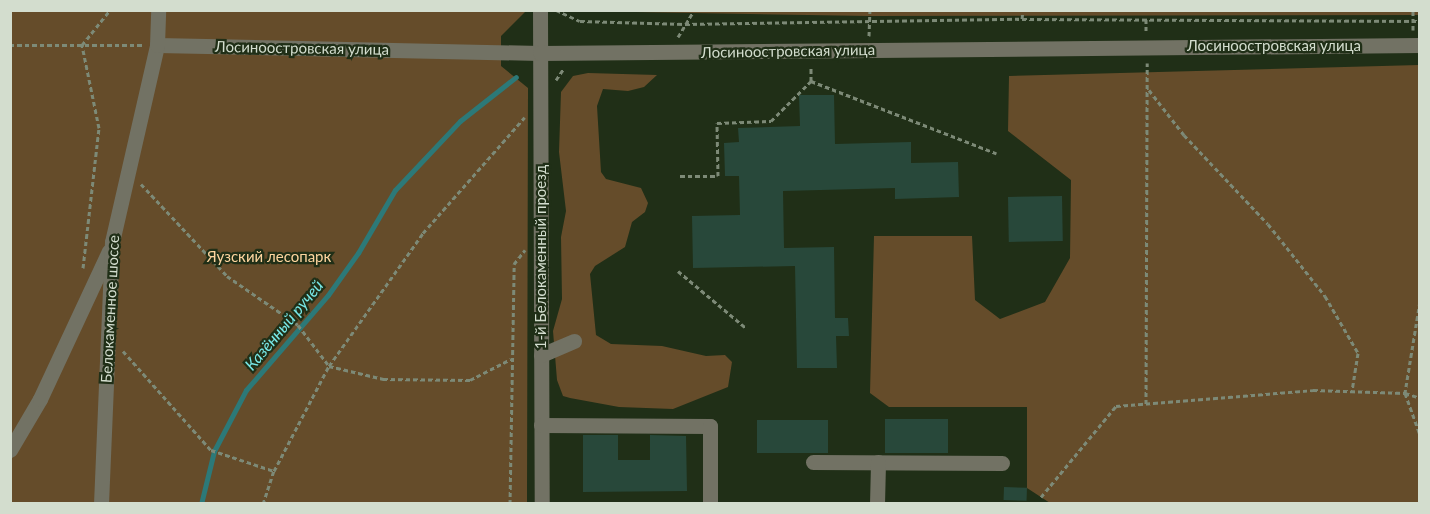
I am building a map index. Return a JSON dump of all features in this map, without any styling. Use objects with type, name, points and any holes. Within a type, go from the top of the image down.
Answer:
[{"type":"street","name":"Белокаменное шоссе","points":[[101,504],[112,242],[157,45],[158,10]]},
{"type":"street","name":"1-й Белокаменный проезд","points":[[540,10],[542,504]]},
{"type":"street","name":"Лосиноостровская улица","points":[[157,45],[540,53],[1419,45]]},
{"type":"street","points":[[10,450],[40,399],[112,242]]},
{"type":"street","points":[[541,355],[574,341]]},
{"type":"street","points":[[541,424],[710,426],[711,504]]},
{"type":"street","points":[[813,462],[1002,463]]},
{"type":"street","points":[[877,504],[878,462]]},
{"type":"path","points":[[82,45],[110,10]]},
{"type":"path","points":[[556,10],[579,21],[685,24],[1022,19],[1419,21]]},
{"type":"path","points":[[685,24],[694,10]]},
{"type":"path","points":[[870,10],[868,21],[870,50]]},
{"type":"path","points":[[1022,19],[1023,10]]},
{"type":"path","points":[[10,45],[157,45]]},
{"type":"path","points":[[82,45],[99,128],[82,273]]},
{"type":"path","points":[[1146,404],[1147,47]]},
{"type":"path","points":[[263,504],[274,471],[328,366],[423,233],[540,101],[564,68],[576,68]]},
{"type":"path","points":[[680,176],[718,176],[717,123],[771,121],[810,81],[996,153]]},
{"type":"path","points":[[1148,89],[1184,135],[1268,224],[1325,296],[1358,353],[1352,392]]},
{"type":"path","points":[[128,169],[227,276],[298,325],[328,366],[383,379],[470,380],[512,359]]},
{"type":"path","points":[[510,504],[514,264],[540,233]]},
{"type":"path","points":[[678,271],[746,328]]},
{"type":"path","points":[[1419,301],[1405,393],[1419,435]]},
{"type":"path","points":[[123,350],[211,450],[274,471]]},
{"type":"path","points":[[1041,497],[1116,406],[1313,390],[1405,393],[1419,398]]},
{"type":"green space","points":[[1419,10],[1419,15],[869,16],[579,11]]},
{"type":"green space","name":"Яузский лесопарк","points":[[10,11],[526,11],[501,36],[501,66],[528,88],[527,503],[11,503]]},
{"type":"green space","points":[[1419,65],[1419,503],[1050,503],[1027,488],[1027,407],[889,407],[870,393],[874,236],[972,236],[975,300],[1000,319],[1045,302],[1070,258],[1071,180],[1008,131],[1009,76]]},
{"type":"green space","points":[[588,73],[657,75],[644,87],[628,91],[603,89],[597,106],[601,172],[606,179],[641,188],[648,203],[645,212],[632,222],[625,247],[595,266],[590,274],[596,335],[611,344],[662,346],[706,356],[725,355],[732,362],[728,387],[673,409],[619,407],[570,398],[563,396],[557,380],[553,331],[562,299],[561,237],[566,211],[559,152],[561,92],[573,76]]},
{"type":"building","points":[[799,95],[834,95],[835,144],[911,142],[911,163],[958,162],[959,197],[895,199],[895,188],[783,191],[784,248],[834,247],[835,318],[848,318],[849,336],[836,336],[837,368],[797,368],[795,266],[693,268],[692,216],[740,215],[739,176],[725,176],[724,143],[739,142],[738,128],[800,126]]},
{"type":"building","points":[[1062,196],[1063,241],[1009,242],[1008,197]]},
{"type":"building","points":[[885,419],[948,419],[948,453],[885,453]]},
{"type":"building","points":[[757,420],[828,420],[828,453],[757,453]]},
{"type":"building","points":[[583,435],[618,435],[618,460],[650,460],[650,435],[686,436],[687,491],[583,492]]},
{"type":"building","points":[[1004,487],[1027,488],[1027,501],[1004,500]]},
{"type":"waterway","name":"Казённый ручей","points":[[201,504],[214,451],[246,390],[328,295],[358,253],[395,190],[460,121],[516,77]]}]
